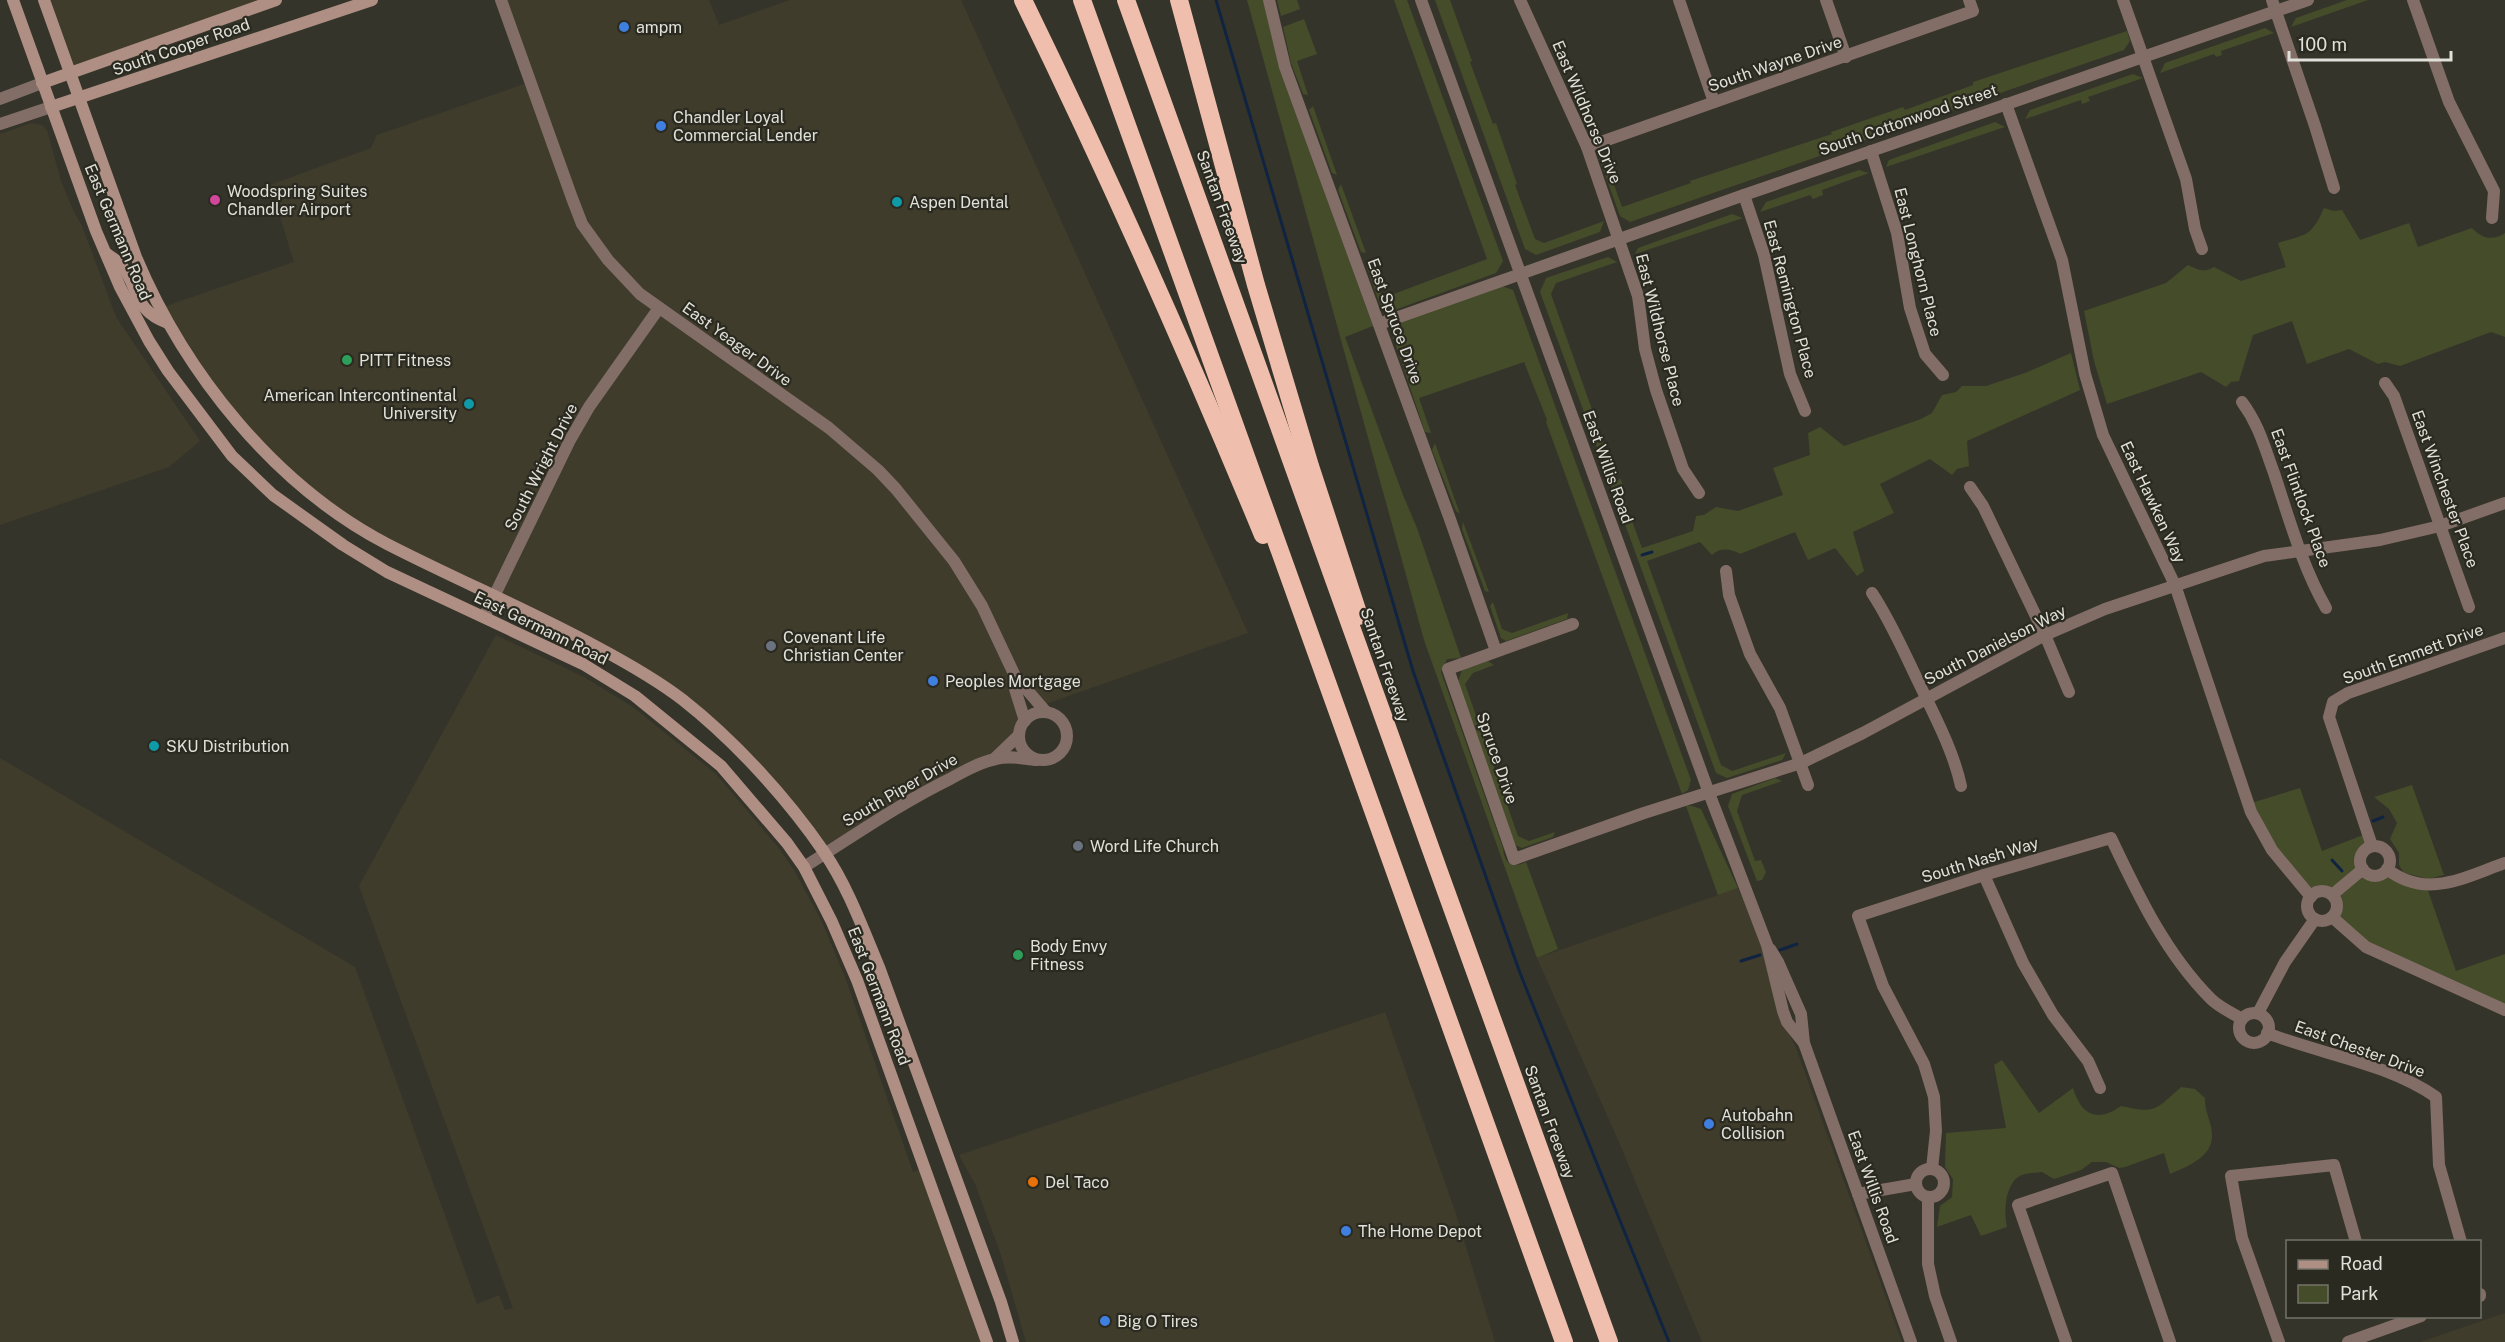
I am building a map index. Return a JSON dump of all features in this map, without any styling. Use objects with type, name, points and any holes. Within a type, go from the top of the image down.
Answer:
[{"type":"highway","points":[[1023,0],[1120,201],[1190,359],[1264,539],[1294,587]]},
{"type":"highway","points":[[1082,0],[1564,1342]]},
{"type":"highway","name":"Santan Freeway","points":[[1126,0],[1609,1342]]},
{"type":"highway","points":[[1179,0],[1256,285],[1310,466],[1369,644],[1376,699]]},
{"type":"highway","points":[[1534,1259],[1540,1307],[1552,1342]]},
{"type":"main road","name":"East Germann Road","points":[[13,0],[104,251],[149,341],[200,416],[232,456],[273,495],[343,545],[387,572],[583,664],[635,696],[721,766],[787,843],[804,867],[832,922],[857,980],[987,1342]]},
{"type":"main road","name":"East Germann Road","points":[[44,0],[136,257],[152,295],[207,385],[230,415],[260,447],[298,481],[349,520],[385,543],[496,596],[613,656],[683,700],[769,783],[825,854],[858,917],[879,967],[1014,1342]]},
{"type":"main road","name":"South Cooper Road","points":[[42,83],[276,0]]},
{"type":"main road","name":"South Cooper Road","points":[[51,107],[372,0]]},
{"type":"main road","points":[[104,251],[122,266],[145,309],[154,318],[168,323]]},
{"type":"street","name":"East Yeager Drive","points":[[501,0],[582,224],[640,294],[829,428],[878,470],[954,561],[982,606],[1015,676],[1046,712]]},
{"type":"street","name":"East Spruce Drive","points":[[1269,0],[1285,67],[1496,651]]},
{"type":"street","name":"East Willis Road","points":[[1421,0],[1709,793],[1767,945],[1778,962],[1801,1014],[1804,1043],[1911,1342]]},
{"type":"street","name":"East Wildhorse Drive","points":[[1520,0],[1587,147],[1620,239]]},
{"type":"street","points":[[1679,0],[1714,102]]},
{"type":"street","points":[[1826,0],[1846,57]]},
{"type":"street","points":[[2123,0],[2145,57],[2186,179],[2195,229],[2202,249]]},
{"type":"street","name":"South Cottonwood Street","points":[[1379,324],[1519,273],[2145,57],[2274,6],[2308,0]]},
{"type":"street","points":[[2413,0],[2449,102],[2494,191],[2492,218]]},
{"type":"street","name":"South Wayne Drive","points":[[1587,147],[1846,57],[1971,5]]},
{"type":"street","points":[[2274,6],[2334,188]]},
{"type":"street","name":"South Cooper Road","points":[[0,99],[42,83]]},
{"type":"street","name":"East Hawken Way","points":[[2006,104],[2062,260],[2085,374],[2103,435],[2175,585],[2251,812],[2272,850],[2311,897]]},
{"type":"street","name":"South Cooper Road","points":[[0,124],[51,107]]},
{"type":"street","name":"East Longhorn Place","points":[[1871,151],[1897,233],[1910,308],[1925,354],[1943,375]]},
{"type":"street","name":"East Remington Place","points":[[1744,195],[1764,255],[1790,374],[1805,411]]},
{"type":"street","name":"East Wildhorse Place","points":[[1620,239],[1638,296],[1645,349],[1656,390],[1683,469],[1699,494]]},
{"type":"street","name":"South Wright Drive","points":[[484,617],[570,440],[589,407],[658,308]]},
{"type":"street","name":"East Winchester Place","points":[[2385,383],[2394,396],[2469,607]]},
{"type":"street","name":"East Flintlock Place","points":[[2242,402],[2255,420],[2300,549],[2316,591],[2326,608]]},
{"type":"street","points":[[1970,487],[1983,506],[2045,635],[2069,692]]},
{"type":"street","name":"South Danielson Way","points":[[1514,859],[1644,813],[1801,763],[2045,635],[2105,609],[2264,556],[2300,549],[2380,540],[2440,526],[2505,503]]},
{"type":"street","points":[[1726,571],[1730,595],[1750,654],[1780,708],[1808,785]]},
{"type":"street","points":[[1872,592],[1884,611],[1926,699],[1957,769],[1961,786]]},
{"type":"street","points":[[1496,651],[1573,624]]},
{"type":"street","name":"South Emmett Drive","points":[[2372,846],[2329,717],[2333,702],[2348,693],[2505,638]]},
{"type":"street","name":"Spruce Drive","points":[[1496,651],[1448,669],[1514,859]]},
{"type":"street","name":"East Yeager Drive","points":[[1015,676],[1015,688],[1025,721]]},
{"type":"street","points":[[1046,712],[1053,714],[1064,724],[1067,740],[1060,754],[1053,759],[1037,760],[1024,751],[1019,735],[1025,721],[1034,714],[1046,712]]},
{"type":"street","name":"South Piper Drive","points":[[994,759],[1019,735]]},
{"type":"street","name":"South Piper Drive","points":[[804,867],[933,787],[994,759],[1022,756],[1037,760]]},
{"type":"street","name":"South Nash Way","points":[[1932,1169],[1936,1131],[1934,1097],[1919,1053],[1883,986],[1858,916],[1984,875],[2112,838],[2143,906],[2176,956],[2212,1000],[2242,1019]]},
{"type":"street","points":[[2372,846],[2386,850],[2390,860],[2387,869],[2375,875],[2363,869],[2362,855],[2372,846]]},
{"type":"street","points":[[2387,869],[2415,884],[2439,886],[2505,863]]},
{"type":"street","points":[[2332,895],[2363,869]]},
{"type":"street","points":[[1984,875],[2023,963],[2053,1015],[2088,1061],[2100,1088]]},
{"type":"street","points":[[2324,891],[2332,895],[2337,909],[2332,917],[2324,921],[2315,919],[2308,909],[2311,897],[2324,891]]},
{"type":"street","points":[[2332,917],[2366,947],[2505,1010]]},
{"type":"street","points":[[2258,1013],[2285,962],[2315,919]]},
{"type":"street","points":[[2258,1013],[2266,1019],[2267,1033],[2256,1042],[2247,1041],[2240,1033],[2242,1019],[2249,1014],[2258,1013]]},
{"type":"street","name":"East Chester Drive","points":[[2267,1033],[2304,1048],[2415,1082],[2436,1097],[2439,1165],[2461,1240]]},
{"type":"street","points":[[2279,1342],[2242,1238],[2231,1176],[2334,1165],[2355,1240]]},
{"type":"street","points":[[1932,1169],[1943,1177],[1944,1185],[1940,1193],[1928,1197],[1920,1192],[1916,1184],[1921,1172],[1932,1169]]},
{"type":"street","points":[[2066,1342],[2018,1205],[2112,1173],[2170,1342]]},
{"type":"street","points":[[1858,1194],[1916,1184]]},
{"type":"street","points":[[1928,1197],[1928,1264],[1935,1296],[1951,1342]]},
{"type":"street","points":[[2380,1318],[2384,1329]]},
{"type":"street","points":[[2348,1342],[2418,1318]]},
{"type":"shaded area","points":[[44,0],[276,0],[70,73]]},
{"type":"shaded area","points":[[501,0],[709,0],[719,25],[790,0],[961,0],[1248,633],[1040,706],[1015,677],[1025,721],[1013,742],[825,854],[795,814],[675,695],[349,520],[260,447],[160,308],[294,262],[270,185],[371,148],[377,135],[530,82]]},
{"type":"shaded area","points":[[31,123],[42,125],[47,130],[61,181],[82,226],[116,317],[200,441],[169,467],[0,525],[0,134]]},
{"type":"shaded area","points":[[496,635],[584,677],[633,707],[716,774],[778,847],[794,870],[822,922],[845,977],[913,1172],[925,1168],[987,1342],[0,1342],[0,758],[355,967],[477,1304],[499,1295],[505,1310],[513,1308],[359,886]]},
{"type":"shaded area","points":[[1738,888],[1757,931],[1784,1024],[1796,1048],[1902,1342],[1702,1342],[1619,1142],[1537,958]]},
{"type":"shaded area","points":[[1385,1012],[1456,1214],[1495,1342],[1026,1342],[1000,1252],[975,1184],[959,1155]]},
{"type":"shaded area","points":[[2505,1313],[2505,1342],[2420,1342]]},
{"type":"green space","points":[[1247,0],[1263,0],[1280,70],[1373,326],[1345,337],[1417,528],[1461,658],[1447,659],[1441,672],[1505,858],[1513,865],[1526,862],[1558,949],[1537,958],[1424,640]]},
{"type":"green space","points":[[1277,0],[1297,0],[1300,9],[1281,16]]},
{"type":"green space","points":[[1394,0],[1407,0],[1503,261],[1496,273],[1389,312],[1381,307],[1367,268],[1371,263],[1383,298],[1487,259]]},
{"type":"green space","points":[[1435,0],[1450,0],[1493,124],[1496,123],[1535,239],[1544,243],[1604,221],[1600,232],[1536,255],[1525,249]]},
{"type":"green space","points":[[2347,0],[2368,0],[2291,27],[2296,18]]},
{"type":"green space","points":[[1304,19],[1317,54],[1297,61],[1308,95],[1303,94],[1291,63],[1283,27]]},
{"type":"green space","points":[[2265,28],[2274,33],[2221,51],[2222,55],[2216,57],[2214,54],[2160,73],[2165,63]]},
{"type":"green space","points":[[2127,31],[2130,41],[2124,50],[1630,222],[1620,216],[1599,158],[1602,151],[1622,207],[1903,107],[1905,110],[1973,85],[1973,82]]},
{"type":"green space","points":[[2133,74],[2143,78],[2088,97],[2090,101],[2082,104],[2081,100],[2025,119],[2030,110]]},
{"type":"green space","points":[[1313,106],[1337,175],[1332,173],[1309,110]]},
{"type":"green space","points":[[1995,122],[2005,127],[1886,167],[1889,160]]},
{"type":"green space","points":[[1859,170],[1869,173],[1822,190],[1823,195],[1813,199],[1810,195],[1760,212],[1766,202]]},
{"type":"green space","points":[[1341,184],[1366,253],[1361,252],[1338,190]]},
{"type":"green space","points":[[2324,208],[2334,211],[2342,210],[2360,240],[2409,223],[2418,247],[2472,228],[2488,238],[2505,233],[2505,337],[2491,332],[2400,366],[2385,362],[2378,364],[2349,349],[2307,364],[2292,321],[2253,335],[2239,381],[2231,382],[2226,387],[2201,372],[2107,404],[2094,361],[2084,311],[2166,283],[2188,265],[2201,270],[2214,267],[2241,281],[2286,267],[2278,243],[2307,233]]},
{"type":"green space","points":[[1732,214],[1743,218],[1635,254],[1638,248]]},
{"type":"green space","points":[[1608,257],[1617,262],[1556,283],[1551,294],[1617,480],[1621,479],[1623,486],[1620,488],[1642,548],[1693,531],[1696,516],[1704,515],[1716,507],[1738,511],[1783,495],[1773,468],[1810,455],[1808,433],[1820,427],[1844,446],[1921,419],[1932,413],[1942,395],[1956,392],[1962,386],[1986,386],[2025,373],[2071,353],[2080,390],[1967,441],[1969,466],[1957,469],[1952,475],[1930,459],[1880,484],[1894,513],[1853,532],[1864,571],[1857,576],[1835,548],[1808,560],[1795,532],[1740,554],[1726,550],[1712,555],[1700,542],[1647,561],[1721,765],[1732,771],[1786,753],[1782,760],[1727,778],[1716,773],[1540,292],[1546,278]]},
{"type":"green space","points":[[1502,286],[1513,290],[1691,780],[1688,790],[1682,794],[1524,362],[1419,398],[1431,433],[1425,432],[1391,331],[1394,324]]},
{"type":"green space","points":[[1435,443],[1460,514],[1456,511],[1432,450]]},
{"type":"green space","points":[[1463,522],[1489,592],[1485,591],[1462,529]]},
{"type":"green space","points":[[1493,602],[1502,629],[1512,633],[1568,613],[1567,619],[1506,641],[1501,638],[1490,606]]},
{"type":"green space","points":[[1488,661],[1494,665],[1473,673],[1465,684],[1518,836],[1529,841],[1555,832],[1553,837],[1522,848],[1515,845],[1458,682],[1462,670]]},
{"type":"green space","points":[[1775,778],[1782,781],[1742,795],[1737,811],[1755,861],[1761,860],[1766,872],[1762,880],[1757,881],[1728,806],[1732,794]]},
{"type":"green space","points":[[2412,785],[2444,875],[2429,879],[2404,873],[2399,865],[2399,853],[2390,839],[2397,823],[2389,809],[2374,797]]},
{"type":"green space","points":[[2300,788],[2322,851],[2368,833],[2368,848],[2361,860],[2366,872],[2375,875],[2384,873],[2426,885],[2456,971],[2505,954],[2505,1010],[2366,947],[2335,913],[2337,904],[2328,893],[2315,894],[2301,886],[2248,804]]},
{"type":"green space","points":[[1686,806],[1701,809],[1738,888],[1718,895]]},
{"type":"green space","points":[[2002,1060],[2039,1113],[2073,1088],[2080,1105],[2091,1114],[2097,1115],[2121,1106],[2149,1110],[2166,1101],[2181,1087],[2195,1089],[2205,1098],[2212,1130],[2211,1143],[2197,1160],[2170,1174],[2164,1153],[2119,1168],[2106,1162],[2092,1162],[2081,1170],[2054,1179],[2042,1172],[2023,1175],[2018,1177],[2010,1187],[2005,1208],[2007,1227],[1981,1236],[1971,1215],[1937,1227],[1940,1206],[1952,1197],[1953,1179],[1945,1167],[1946,1133],[2006,1128],[1994,1065]]},
{"type":"waterway","points":[[1216,0],[1413,671],[1520,973],[1669,1342]]},
{"type":"waterway","points":[[1642,555],[1652,552]]},
{"type":"waterway","points":[[2373,821],[2383,817]]},
{"type":"waterway","points":[[2332,860],[2342,871]]},
{"type":"waterway","points":[[1780,950],[1797,944]]},
{"type":"waterway","points":[[1741,961],[1760,955]]},
{"type":"place","name":"ampm","points":[[624,27]]},
{"type":"place","name":"Chandler Loyal Commercial Lender","points":[[661,126]]},
{"type":"place","name":"Woodspring Suites Chandler Airport","points":[[215,200]]},
{"type":"place","name":"Aspen Dental","points":[[897,202]]},
{"type":"place","name":"PITT Fitness","points":[[347,360]]},
{"type":"place","name":"American Intercontinental University","points":[[469,404]]},
{"type":"place","name":"Covenant Life Christian Center","points":[[771,646]]},
{"type":"place","name":"Peoples Mortgage","points":[[933,681]]},
{"type":"place","name":"SKU Distribution","points":[[154,746]]},
{"type":"place","name":"Word Life Church","points":[[1078,846]]},
{"type":"place","name":"Body Envy Fitness","points":[[1018,955]]},
{"type":"place","name":"Autobahn Collision","points":[[1709,1124]]},
{"type":"place","name":"Del Taco","points":[[1033,1182]]},
{"type":"place","name":"The Home Depot","points":[[1346,1231]]},
{"type":"place","name":"Big O Tires","points":[[1105,1321]]}]
